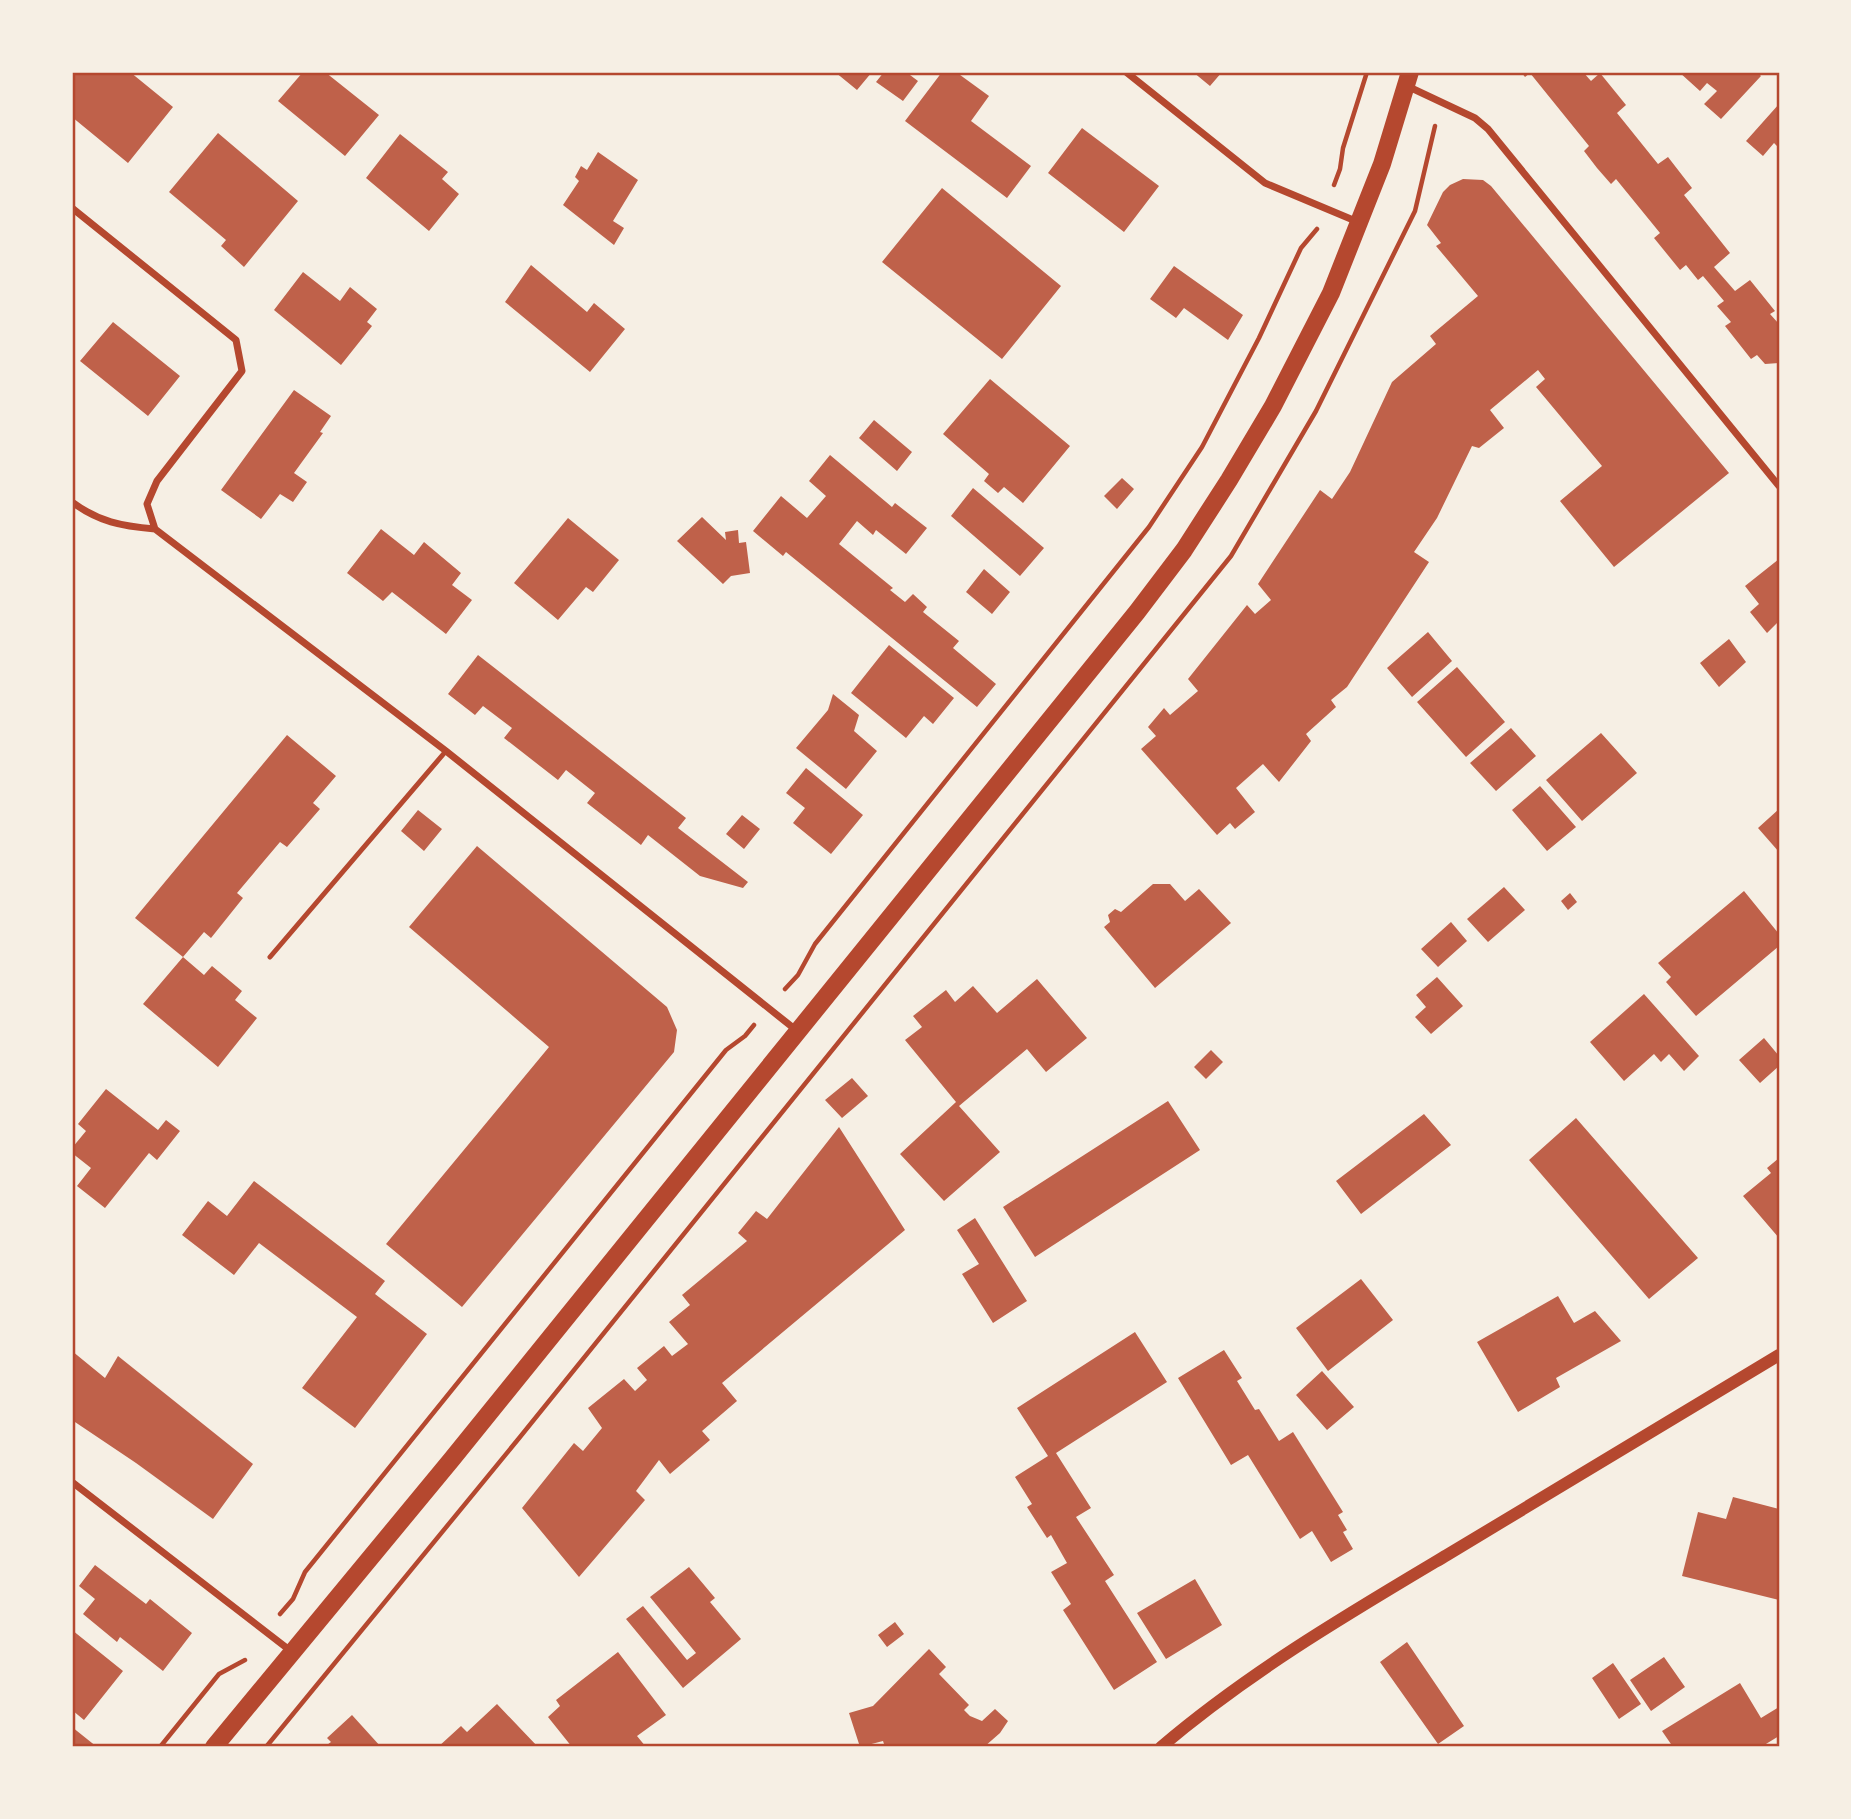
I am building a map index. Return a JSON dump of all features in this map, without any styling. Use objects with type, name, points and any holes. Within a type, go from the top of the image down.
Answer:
[{"type":"main road","points":[[214,1747],[452,1459],[1184,551],[1273,406],[1331,293],[1382,163],[1409,79]]},
{"type":"street","points":[[1126,72],[1265,183],[1359,222]]},
{"type":"street","points":[[1409,79],[1475,118],[1488,129],[1779,486]]},
{"type":"street","points":[[72,208],[236,340],[242,371],[157,481],[147,504],[155,529]]},
{"type":"street","points":[[72,502],[92,517],[127,527],[155,529],[446,751],[797,1031]]},
{"type":"street","points":[[1161,1747],[1245,1681],[1322,1630],[1779,1355]]},
{"type":"street","points":[[72,1482],[293,1652]]},
{"type":"lane","points":[[270,957],[446,751]]},
{"type":"path","points":[[160,1747],[219,1674],[245,1660],[293,1599],[305,1572],[726,1050],[745,1036],[798,975],[815,944],[1149,527],[1202,447],[1259,338],[1301,248],[1316,232],[1340,169],[1343,148],[1367,72]]},
{"type":"building","points":[[72,72],[130,72],[173,107],[128,163],[72,117]]},
{"type":"building","points":[[303,72],[325,72],[379,115],[345,156],[278,101]]},
{"type":"building","points":[[835,72],[872,72],[857,90]]},
{"type":"building","points":[[884,72],[906,72],[918,81],[903,101],[876,82]]},
{"type":"building","points":[[942,72],[956,72],[989,96],[971,121],[1031,166],[1007,198],[905,121]]},
{"type":"building","points":[[1193,72],[1222,72],[1210,86]]},
{"type":"building","points":[[1521,72],[1583,72],[1591,81],[1600,73],[1626,105],[1617,113],[1658,164],[1668,157],[1692,188],[1684,195],[1730,253],[1714,267],[1735,291],[1750,280],[1775,311],[1770,314],[1779,324],[1779,363],[1765,364],[1757,355],[1751,359],[1725,326],[1731,322],[1717,306],[1724,301],[1703,276],[1698,280],[1686,265],[1680,270],[1654,238],[1660,233],[1616,179],[1611,184],[1597,168],[1584,151],[1589,146],[1530,73],[1525,77]]},
{"type":"building","points":[[1679,72],[1757,72],[1761,76],[1721,119],[1704,104],[1717,91],[1707,83],[1700,91]]},
{"type":"building","points":[[1779,104],[1779,148],[1774,143],[1763,156],[1746,141]]},
{"type":"building","points":[[1082,128],[1159,186],[1124,232],[1048,173]]},
{"type":"building","points":[[218,133],[298,201],[244,267],[221,246],[226,240],[169,192]]},
{"type":"building","points":[[400,134],[448,172],[442,179],[459,194],[429,231],[366,178]]},
{"type":"building","points":[[598,152],[638,180],[613,221],[624,228],[614,245],[563,205],[579,181],[575,177],[581,166],[587,170]]},
{"type":"building","points":[[1463,179],[1483,180],[1491,186],[1729,473],[1614,567],[1560,501],[1602,466],[1536,387],[1545,379],[1538,370],[1490,410],[1504,428],[1479,448],[1472,446],[1437,518],[1414,552],[1429,562],[1347,687],[1331,700],[1336,707],[1306,734],[1311,741],[1279,782],[1263,764],[1236,788],[1255,812],[1235,829],[1230,823],[1217,835],[1141,749],[1156,736],[1148,727],[1164,708],[1170,715],[1198,691],[1188,679],[1247,605],[1255,614],[1271,600],[1258,584],[1320,490],[1332,499],[1350,472],[1392,382],[1436,344],[1430,336],[1478,296],[1436,246],[1441,243],[1427,225],[1443,192]]},
{"type":"building","points":[[942,188],[1061,286],[1002,359],[882,262]]},
{"type":"building","points":[[531,265],[587,312],[594,303],[625,329],[590,372],[505,302]]},
{"type":"building","points":[[1174,266],[1243,315],[1228,340],[1184,308],[1176,318],[1150,299]]},
{"type":"building","points":[[303,272],[340,301],[350,287],[377,309],[367,322],[372,326],[341,365],[274,310]]},
{"type":"building","points":[[113,322],[180,376],[148,416],[80,361]]},
{"type":"building","points":[[990,379],[1070,446],[1023,503],[1004,487],[998,493],[984,481],[989,474],[943,434]]},
{"type":"building","points":[[294,390],[331,416],[320,432],[323,433],[294,473],[307,482],[293,502],[280,494],[261,519],[221,490]]},
{"type":"building","points":[[874,420],[912,452],[897,471],[859,438]]},
{"type":"building","points":[[830,455],[892,507],[895,503],[927,528],[906,554],[876,530],[873,535],[857,521],[839,544],[893,588],[890,590],[905,602],[913,594],[927,607],[923,612],[959,641],[953,648],[996,684],[977,707],[786,552],[783,556],[753,531],[781,496],[807,518],[826,496],[809,481]]},
{"type":"building","points":[[1122,478],[1134,489],[1117,509],[1104,496]]},
{"type":"building","points":[[973,488],[1044,548],[1020,576],[951,516]]},
{"type":"building","points":[[702,517],[726,540],[725,532],[738,530],[739,543],[746,542],[750,573],[731,576],[723,584],[677,541]]},
{"type":"building","points":[[568,518],[619,560],[593,592],[586,587],[558,620],[514,583]]},
{"type":"building","points":[[381,529],[414,555],[424,542],[461,573],[452,585],[472,600],[446,634],[392,592],[383,601],[347,573]]},
{"type":"building","points":[[1779,559],[1779,621],[1767,633],[1750,612],[1759,604],[1745,586]]},
{"type":"building","points":[[984,569],[1010,592],[992,614],[966,592]]},
{"type":"building","points":[[1428,632],[1452,661],[1412,697],[1387,668]]},
{"type":"building","points":[[1729,639],[1746,662],[1719,687],[1700,663]]},
{"type":"building","points":[[889,645],[954,698],[933,724],[924,716],[906,738],[851,693]]},
{"type":"building","points":[[478,655],[686,818],[678,828],[748,882],[743,888],[700,876],[648,835],[641,845],[587,803],[595,793],[566,770],[558,780],[504,738],[512,728],[483,706],[475,715],[448,694]]},
{"type":"building","points":[[1457,667],[1505,722],[1466,757],[1417,702]]},
{"type":"building","points":[[833,694],[859,715],[854,731],[877,751],[846,789],[796,748],[828,710]]},
{"type":"building","points":[[1511,728],[1536,756],[1496,791],[1470,763]]},
{"type":"building","points":[[1601,733],[1637,773],[1582,821],[1546,780]]},
{"type":"building","points":[[287,735],[336,776],[313,803],[320,809],[287,847],[280,842],[269,855],[237,893],[243,898],[211,938],[204,932],[183,957],[135,918]]},
{"type":"building","points":[[806,768],[863,815],[831,854],[793,823],[805,808],[786,793]]},
{"type":"building","points":[[1540,786],[1576,827],[1547,851],[1512,810]]},
{"type":"building","points":[[1779,809],[1779,852],[1758,828]]},
{"type":"building","points":[[418,810],[442,829],[424,851],[401,831]]},
{"type":"building","points":[[742,815],[760,829],[744,849],[726,834]]},
{"type":"building","points":[[477,846],[667,1007],[677,1030],[674,1052],[462,1307],[386,1244],[549,1047],[409,927]]},
{"type":"building","points":[[1153,884],[1170,884],[1185,901],[1199,889],[1231,923],[1155,988],[1104,927],[1110,922],[1108,915],[1115,909],[1121,912]]},
{"type":"building","points":[[1504,887],[1525,910],[1488,942],[1467,919]]},
{"type":"building","points":[[1744,891],[1779,934],[1779,946],[1696,1016],[1666,982],[1671,977],[1658,963]]},
{"type":"building","points":[[1570,893],[1577,902],[1568,910],[1561,901]]},
{"type":"building","points":[[1451,922],[1467,941],[1438,967],[1421,949]]},
{"type":"building","points":[[183,957],[204,975],[212,966],[242,991],[235,1000],[257,1018],[218,1067],[143,1004]]},
{"type":"building","points":[[1437,977],[1463,1006],[1431,1034],[1415,1017],[1426,1007],[1416,995]]},
{"type":"building","points":[[1037,979],[1087,1038],[1046,1072],[1027,1049],[959,1106],[1000,1152],[944,1201],[900,1154],[956,1102],[905,1040],[922,1027],[913,1016],[946,990],[955,1002],[973,986],[997,1013]]},
{"type":"building","points":[[1644,994],[1699,1056],[1684,1071],[1669,1054],[1661,1062],[1654,1054],[1624,1081],[1590,1042]]},
{"type":"building","points":[[1764,1038],[1779,1056],[1779,1066],[1760,1083],[1739,1060]]},
{"type":"building","points":[[1211,1050],[1223,1062],[1206,1079],[1194,1067]]},
{"type":"building","points":[[852,1078],[868,1096],[842,1118],[825,1100]]},
{"type":"building","points":[[106,1089],[158,1130],[166,1120],[180,1131],[157,1160],[149,1153],[105,1208],[77,1186],[91,1168],[72,1153],[72,1148],[86,1131],[78,1124]]},
{"type":"building","points":[[1168,1101],[1200,1150],[1035,1257],[1003,1207]]},
{"type":"building","points":[[1424,1114],[1451,1145],[1361,1214],[1336,1181]]},
{"type":"building","points":[[1576,1118],[1698,1258],[1649,1299],[1529,1160]]},
{"type":"building","points":[[839,1127],[905,1230],[722,1383],[737,1401],[702,1431],[710,1440],[670,1474],[659,1460],[636,1491],[645,1500],[579,1577],[522,1508],[574,1443],[583,1451],[602,1428],[588,1408],[624,1379],[635,1391],[647,1380],[637,1368],[664,1346],[672,1356],[688,1344],[669,1322],[690,1305],[682,1295],[747,1241],[738,1233],[756,1211],[767,1219]]},
{"type":"building","points":[[1779,1158],[1779,1238],[1743,1196],[1771,1173],[1767,1168]]},
{"type":"building","points":[[254,1181],[385,1281],[375,1294],[427,1334],[355,1428],[302,1388],[357,1317],[259,1243],[234,1275],[182,1235],[208,1201],[227,1216]]},
{"type":"building","points":[[975,1218],[1027,1301],[993,1323],[962,1274],[979,1264],[957,1230]]},
{"type":"building","points":[[1361,1279],[1393,1320],[1328,1371],[1296,1328]]},
{"type":"building","points":[[1558,1296],[1574,1323],[1595,1311],[1621,1341],[1556,1378],[1560,1387],[1518,1412],[1477,1342]]},
{"type":"building","points":[[1135,1332],[1167,1382],[1056,1453],[1091,1508],[1076,1517],[1114,1575],[1105,1581],[1157,1662],[1114,1690],[1063,1610],[1071,1604],[1051,1572],[1067,1563],[1051,1535],[1047,1538],[1027,1507],[1032,1504],[1015,1477],[1048,1456],[1017,1408]]},
{"type":"building","points":[[1224,1350],[1242,1378],[1237,1381],[1255,1410],[1259,1409],[1279,1441],[1293,1432],[1343,1512],[1338,1515],[1347,1530],[1343,1532],[1353,1549],[1331,1562],[1312,1531],[1300,1539],[1248,1455],[1231,1465],[1178,1378]]},
{"type":"building","points":[[72,1351],[105,1378],[118,1356],[253,1464],[213,1519],[72,1420]]},
{"type":"building","points":[[1322,1371],[1354,1407],[1327,1430],[1296,1395]]},
{"type":"building","points":[[1733,1497],[1779,1509],[1779,1600],[1682,1576],[1698,1512],[1726,1519]]},
{"type":"building","points":[[95,1565],[146,1604],[150,1599],[192,1633],[163,1671],[120,1637],[117,1642],[83,1614],[95,1599],[79,1586]]},
{"type":"building","points":[[689,1567],[715,1598],[710,1602],[741,1639],[683,1688],[626,1619],[643,1606],[687,1660],[696,1653],[650,1597]]},
{"type":"building","points":[[1195,1579],[1222,1625],[1166,1659],[1137,1613]]},
{"type":"building","points":[[895,1622],[904,1634],[887,1647],[878,1635]]},
{"type":"building","points":[[72,1630],[123,1671],[84,1720],[72,1710]]},
{"type":"building","points":[[1407,1642],[1464,1726],[1438,1744],[1380,1662]]},
{"type":"building","points":[[929,1649],[946,1667],[939,1674],[969,1705],[964,1710],[970,1716],[982,1721],[995,1709],[1008,1721],[1000,1733],[984,1747],[972,1744],[969,1747],[885,1747],[883,1741],[860,1747],[849,1713],[873,1706]]},
{"type":"building","points":[[618,1652],[666,1715],[637,1736],[646,1747],[572,1747],[548,1717],[560,1706],[556,1700]]},
{"type":"building","points":[[1664,1657],[1685,1687],[1651,1711],[1630,1680]]},
{"type":"building","points":[[1613,1663],[1641,1704],[1619,1719],[1592,1678]]},
{"type":"building","points":[[1740,1683],[1761,1718],[1779,1707],[1779,1736],[1761,1747],[1673,1747],[1662,1731]]},
{"type":"building","points":[[497,1704],[538,1747],[438,1747],[461,1726],[467,1732]]},
{"type":"building","points":[[352,1715],[381,1747],[324,1747],[331,1742],[327,1738]]},
{"type":"building","points":[[72,1727],[97,1747],[72,1747]]}]
